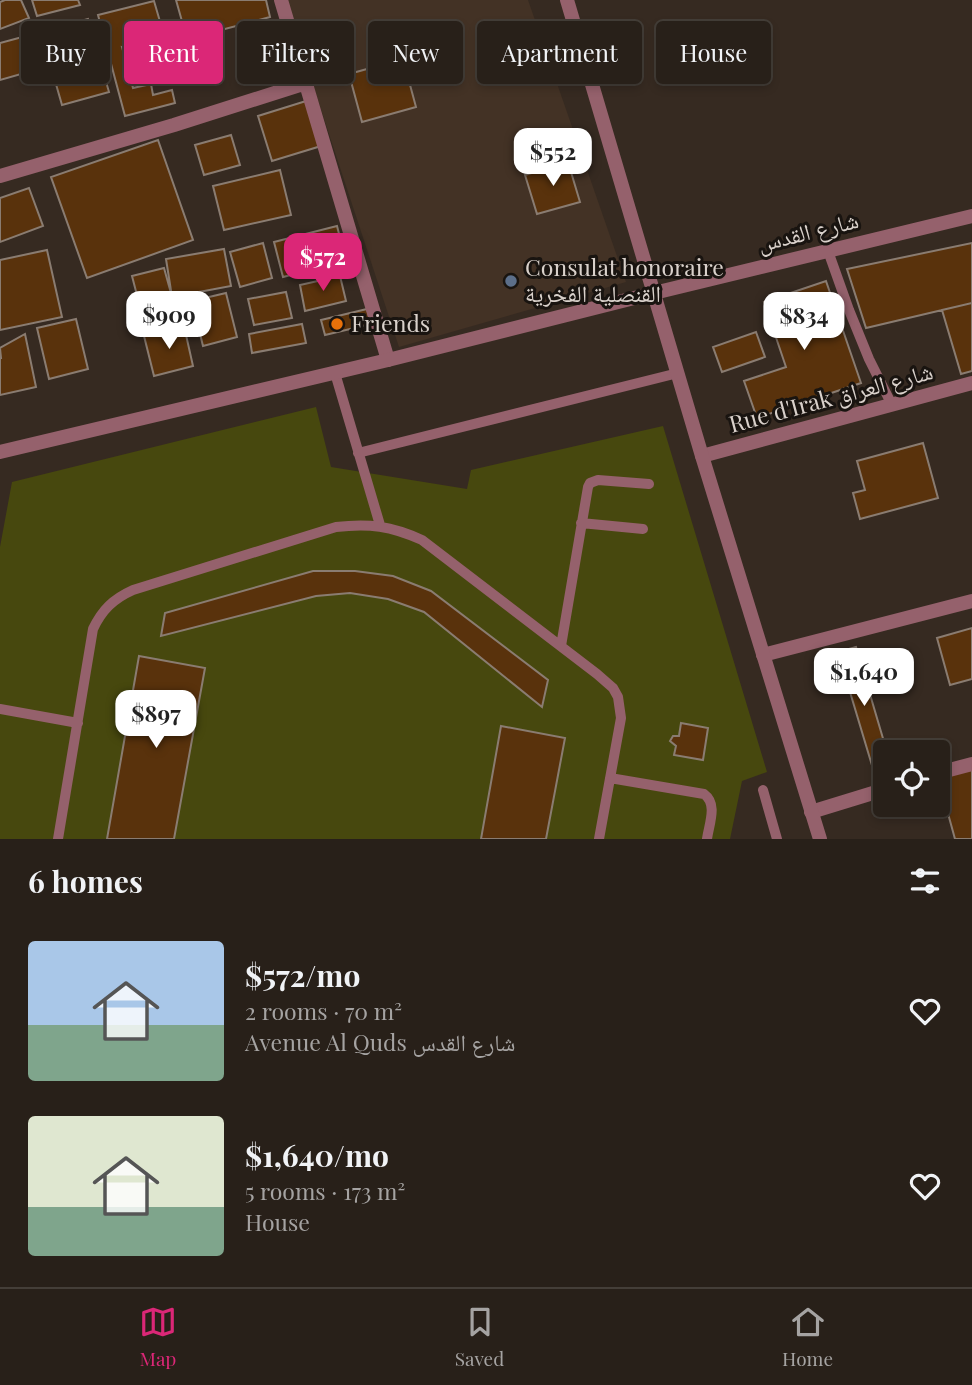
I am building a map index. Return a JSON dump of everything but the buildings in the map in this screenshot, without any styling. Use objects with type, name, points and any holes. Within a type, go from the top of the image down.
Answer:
[{"type":"street","points":[[281,0],[287,21]]},
{"type":"street","points":[[567,0],[702,456],[820,839]]},
{"type":"street","points":[[0,176],[303,84]]},
{"type":"street","points":[[306,84],[388,360]]},
{"type":"street","name":"شارع القدس","points":[[0,452],[335,373],[972,216]]},
{"type":"street","name":"Rue d'Irak شارع العراق","points":[[702,456],[972,383]]},
{"type":"street","points":[[763,655],[972,601]]},
{"type":"street","points":[[950,770],[972,764]]},
{"type":"street","points":[[811,812],[873,793]]},
{"type":"lane","points":[[828,251],[869,359],[892,405]]},
{"type":"lane","points":[[335,373],[380,525]]},
{"type":"lane","points":[[358,453],[678,373]]},
{"type":"lane","points":[[561,646],[588,487],[598,480],[649,484]]},
{"type":"lane","points":[[582,523],[643,529]]},
{"type":"lane","points":[[58,839],[93,629],[108,605],[132,590],[336,527],[358,524],[401,530],[422,540],[606,680],[618,697],[621,718],[599,839]]},
{"type":"lane","points":[[0,709],[78,723]]},
{"type":"lane","points":[[610,778],[708,796],[712,805],[706,839]]},
{"type":"lane","points":[[763,790],[777,839]]},
{"type":"shaded area","points":[[285,0],[528,0],[535,21],[477,21],[477,84],[557,84],[626,282],[399,347],[313,84],[354,84],[354,21],[292,21]]},
{"type":"shaded area","points":[[316,407],[331,467],[467,489],[471,470],[663,426],[767,772],[742,781],[730,839],[0,839],[0,547],[12,482]]},
{"type":"place","name":"Consulat honoraire القنصلية الفخرية","points":[[511,281]]},
{"type":"place","name":"Friends","points":[[337,324]]}]
